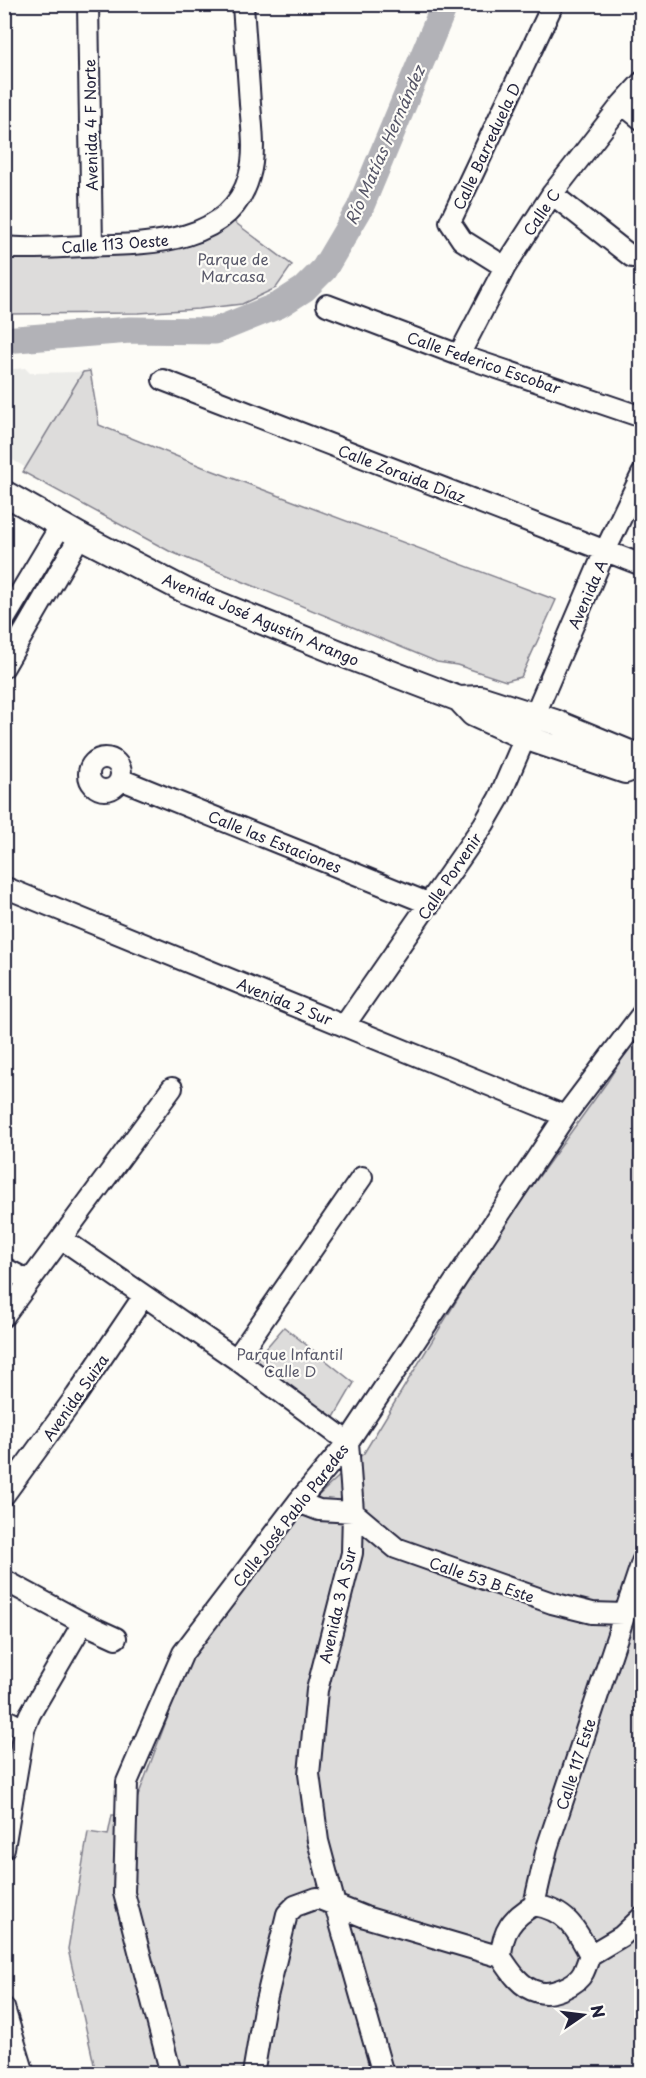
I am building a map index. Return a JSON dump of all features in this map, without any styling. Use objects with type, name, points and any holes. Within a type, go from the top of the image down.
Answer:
[{"type":"main road","name":"Avenida José Agustín Arango","points":[[4,493],[186,591],[459,699],[480,698],[534,715],[630,753],[641,766],[626,771],[524,737],[473,714],[459,699]]},
{"type":"street","name":"Avenida 4 F Norte","points":[[88,4],[92,246]]},
{"type":"street","name":"Calle 113 Oeste","points":[[4,247],[92,246],[173,240],[198,232],[220,219],[239,201],[250,176],[253,145],[243,4]]},
{"type":"street","name":"Calle Barreduela D","points":[[505,267],[462,240],[450,222],[553,4]]},
{"type":"street","name":"Calle C","points":[[459,355],[505,267],[552,194],[642,81]]},
{"type":"street","points":[[622,104],[642,120]]},
{"type":"street","points":[[552,194],[632,257]]},
{"type":"street","name":"Calle Federico Escobar","points":[[327,305],[459,355],[642,417]]},
{"type":"street","name":"Calle Zoraida Díaz","points":[[163,380],[642,565]]},
{"type":"street","name":"Avenida A","points":[[534,715],[605,551],[642,474]]},
{"type":"street","points":[[4,620],[71,531]]},
{"type":"street","points":[[4,667],[71,531]]},
{"type":"street","name":"Calle Porvenir","points":[[344,1026],[484,824],[499,798],[534,715]]},
{"type":"street","name":"Calle las Estaciones","points":[[120,779],[430,904]]},
{"type":"street","name":"Avenida 2 Sur","points":[[4,887],[565,1116]]},
{"type":"street","name":"Calle José Pablo Paredes","points":[[171,2073],[124,1893],[127,1782],[183,1653],[298,1502],[348,1442],[565,1116],[642,1014]]},
{"type":"street","points":[[4,1316],[172,1088]]},
{"type":"street","points":[[236,1359],[362,1177]]},
{"type":"street","points":[[62,1239],[236,1359],[348,1442]]},
{"type":"street","points":[[4,1268],[29,1281]]},
{"type":"street","name":"Avenida Suiza","points":[[4,1495],[76,1396],[143,1297]]},
{"type":"street","name":"Avenida 3 A Sur","points":[[348,1442],[353,1512],[352,1553],[317,1690],[309,1774],[318,1841],[383,2073]]},
{"type":"street","points":[[298,1502],[319,1510],[353,1512]]},
{"type":"street","name":"Calle 53 B Este","points":[[353,1512],[396,1548],[552,1604],[592,1613],[624,1614]]},
{"type":"street","name":"Calle 117 Este","points":[[534,1905],[547,1848],[642,1562]]},
{"type":"street","points":[[4,1581],[116,1638]]},
{"type":"street","points":[[4,1848],[24,1729],[30,1714],[83,1623]]},
{"type":"street","points":[[4,1719],[24,1729]]},
{"type":"street","points":[[253,2073],[264,2008],[287,1914],[295,1906],[317,1898],[365,1917],[501,1957]]},
{"type":"street","points":[[590,1955],[579,1932],[563,1916],[550,1908],[534,1905],[522,1912],[510,1925],[502,1942],[501,1957],[520,1982],[538,1993],[553,1992],[569,1985],[583,1974],[590,1955],[622,1936],[642,1917]]},
{"type":"street","points":[[4,2008],[10,2047],[24,2073]]},
{"type":"shaded area","points":[[25,368],[30,373],[83,372],[26,468],[5,455],[5,370]]},
{"type":"green space","name":"Parque de Marcasa","points":[[233,221],[292,265],[276,288],[242,304],[139,313],[5,314],[5,255],[64,257],[140,253],[168,249],[201,242]]},
{"type":"green space","points":[[90,371],[99,425],[203,467],[556,600],[521,677],[506,681],[457,665],[437,662],[169,551],[23,472],[83,372]]},
{"type":"green space","points":[[641,1028],[641,2073],[96,2073],[68,1949],[88,1832],[108,1835],[112,1815],[131,1815],[189,1660],[290,1522],[364,1453],[494,1239],[607,1082]]},
{"type":"green space","name":"Parque Infantil Calle D","points":[[284,1327],[354,1383],[333,1419],[253,1363]]},
{"type":"waterway","name":"Río Matías Hernández","points":[[4,340],[130,330],[215,331],[279,305],[304,289],[324,269],[360,208],[445,4]]}]
